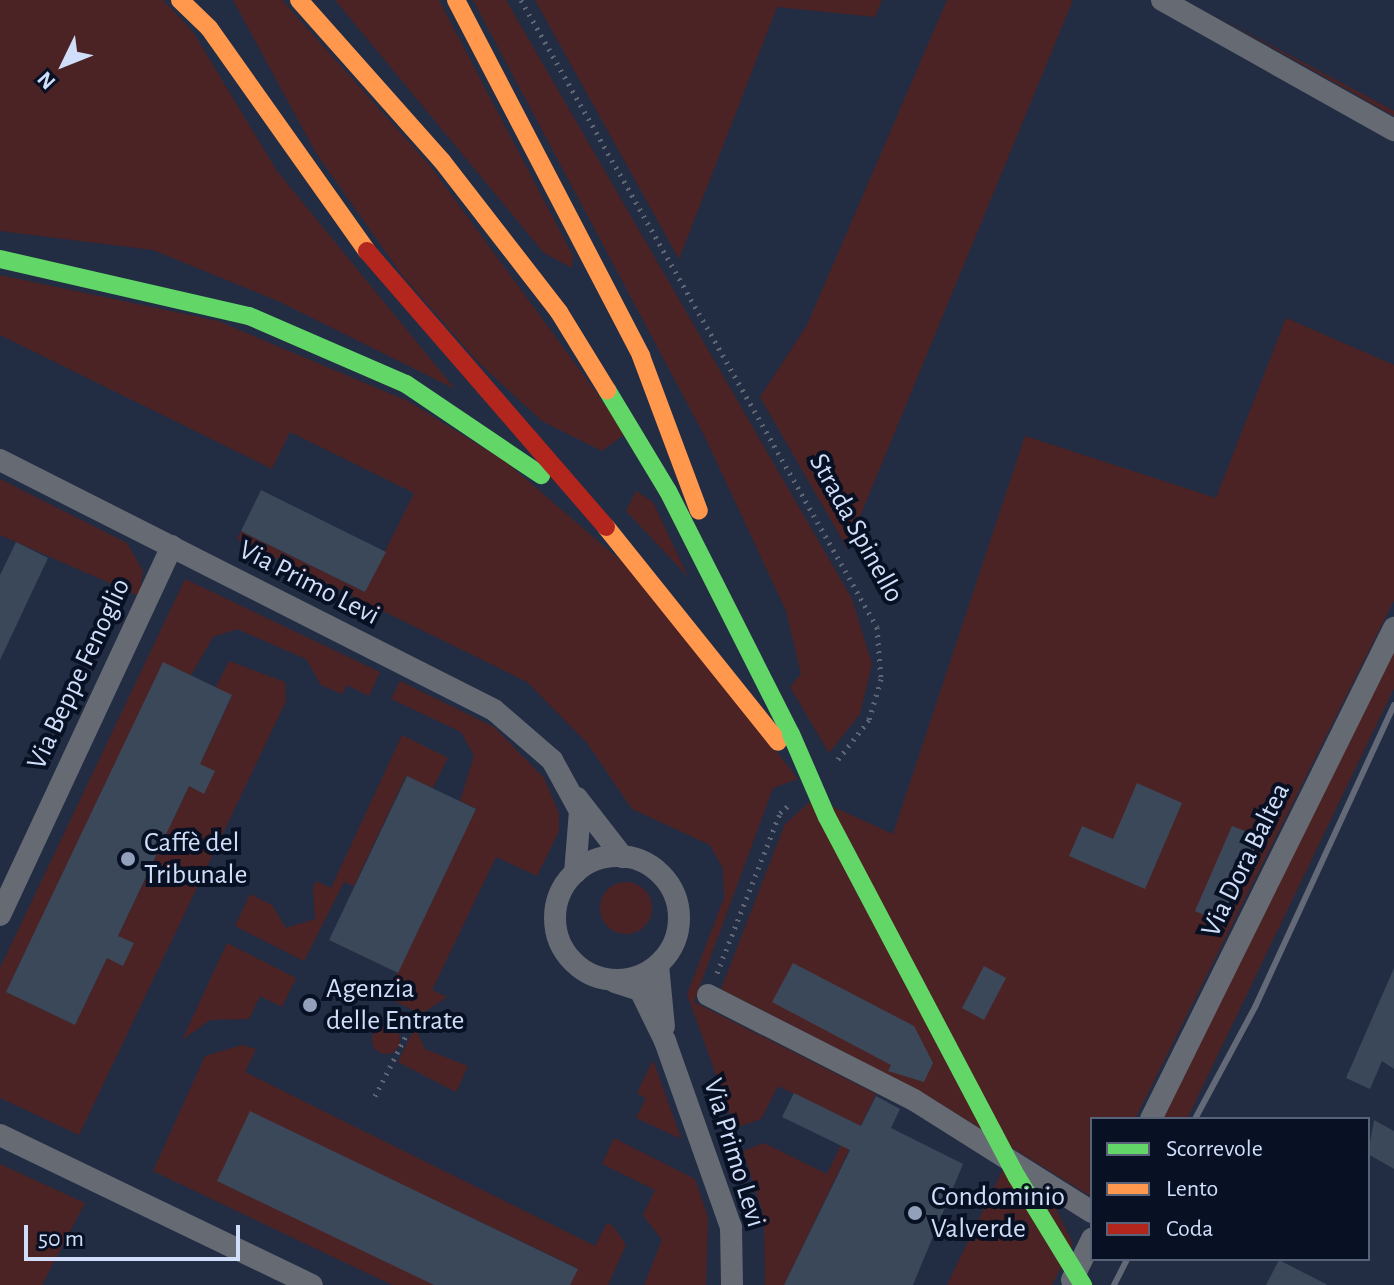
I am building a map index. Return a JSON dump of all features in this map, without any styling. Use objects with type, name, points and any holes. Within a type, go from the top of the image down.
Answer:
[{"type":"main road","points":[[180,0],[293,146],[391,285],[627,551],[784,738]]},
{"type":"main road","points":[[211,0],[293,146]]},
{"type":"main road","points":[[299,0],[442,161],[559,312],[668,491],[764,681]]},
{"type":"main road","points":[[456,0],[641,356],[784,738],[1017,1177],[1083,1285]]},
{"type":"main road","points":[[0,259],[26,259],[249,316],[406,384],[534,469],[627,551]]},
{"type":"street","points":[[1162,0],[1394,130]]},
{"type":"street","name":"Via Primo Levi","points":[[0,460],[494,710],[527,734],[623,857]]},
{"type":"street","name":"Via Beppe Fenoglio","points":[[0,915],[172,546]]},
{"type":"street","name":"Via Dora Baltea","points":[[1152,1117],[1394,628]]},
{"type":"street","name":"Via Primo Levi","points":[[568,787],[580,811],[575,873]]},
{"type":"street","points":[[623,857],[660,874],[677,902],[676,938],[658,965],[631,979],[606,979],[573,962],[557,933],[559,898],[575,873],[598,859],[623,857]]},
{"type":"street","name":"Via Primo Levi","points":[[658,965],[665,1041]]},
{"type":"street","name":"Via Primo Levi","points":[[606,979],[640,990],[665,1041],[731,1227],[732,1285]]},
{"type":"street","points":[[708,995],[914,1100],[1090,1211]]},
{"type":"street","points":[[0,1135],[312,1285]]},
{"type":"street","points":[[1069,1285],[1090,1243]]},
{"type":"path","name":"Strada Spinello","points":[[521,0],[877,627],[881,679],[869,720],[826,771]]},
{"type":"path","points":[[708,995],[780,813],[803,792]]},
{"type":"path","points":[[375,1096],[413,1022]]},
{"type":"shaded area","points":[[0,0],[163,0],[193,32],[277,171],[455,389],[278,301],[153,250],[0,231]]},
{"type":"shaded area","points":[[233,0],[282,0],[431,167],[626,433],[602,451],[542,421],[478,362],[402,275],[316,153]]},
{"type":"shaded area","points":[[335,0],[439,0],[573,256],[572,268],[544,253]]},
{"type":"shaded area","points":[[473,0],[506,0],[852,599],[872,664],[860,714],[829,753],[790,687],[801,674],[786,611],[704,435]]},
{"type":"shaded area","points":[[535,0],[882,0],[875,17],[777,7],[679,259]]},
{"type":"shaded area","points":[[947,0],[1073,0],[847,548],[760,397],[807,325]]},
{"type":"shaded area","points":[[1211,13],[1394,111],[1394,116]]},
{"type":"shaded area","points":[[0,275],[218,321],[408,401],[506,462],[641,578],[798,779],[773,788],[694,1002],[876,1094],[784,1285],[765,1285],[764,1217],[743,1151],[764,1143],[827,1174],[852,1122],[778,1086],[761,1119],[735,1128],[687,994],[724,898],[723,869],[710,845],[632,809],[587,743],[527,682],[237,539],[241,531],[365,592],[414,493],[290,432],[272,469],[0,335]]},
{"type":"shaded area","points":[[1286,318],[1394,365],[1394,600],[1136,1117],[1090,1117],[1090,1196],[918,1090],[721,989],[785,824],[814,798],[893,834],[1025,436],[1216,498]]},
{"type":"shaded area","points":[[0,479],[127,543],[143,571],[139,596],[0,535]]},
{"type":"shaded area","points":[[636,491],[653,502],[688,577],[626,511]]},
{"type":"shaded area","points":[[185,579],[380,672],[369,696],[347,685],[342,694],[321,685],[306,659],[237,629],[213,637],[191,675],[163,663],[6,992],[75,1025],[107,958],[133,943],[118,936],[189,786],[204,793],[200,764],[232,696],[216,687],[229,661],[285,682],[286,701],[79,1135],[0,1098],[0,968]]},
{"type":"shaded area","points":[[1394,642],[1394,688],[1188,1117],[1164,1117]]},
{"type":"shaded area","points":[[400,681],[494,727],[544,778],[559,813],[559,831],[537,876],[496,857],[432,990],[447,997],[421,1014],[386,997],[476,809],[460,801],[474,756],[461,732],[391,699]]},
{"type":"shaded area","points":[[402,735],[448,758],[433,788],[406,776],[354,886],[344,882],[304,961],[235,926],[250,894],[272,905],[286,928],[315,919],[313,888],[316,881],[331,888]]},
{"type":"shaded area","points":[[626,882],[645,889],[652,908],[645,927],[626,934],[607,927],[600,908],[607,889]]},
{"type":"shaded area","points":[[227,943],[296,978],[282,1007],[260,996],[249,1019],[210,1020],[182,1040]]},
{"type":"shaded area","points":[[386,1026],[396,1030],[400,1040],[396,1050],[386,1054],[376,1050],[372,1040],[376,1030]]},
{"type":"shaded area","points":[[415,1027],[425,1049],[468,1066],[456,1092],[398,1062]]},
{"type":"shaded area","points":[[242,1045],[256,1049],[245,1072],[595,1246],[607,1223],[613,1226],[626,1245],[608,1285],[570,1285],[577,1268],[250,1112],[434,1285],[392,1285],[153,1171],[205,1056]]},
{"type":"shaded area","points":[[653,1060],[681,1139],[636,1118],[646,1098],[637,1093]]},
{"type":"shaded area","points":[[614,1138],[695,1179],[708,1217],[706,1285],[644,1285],[662,1240],[643,1215],[655,1190],[602,1164]]},
{"type":"shaded area","points":[[0,1164],[85,1203],[42,1285],[0,1285]]},
{"type":"shaded area","points":[[1003,1169],[1053,1202],[1073,1244],[1052,1285],[947,1285]]},
{"type":"building","points":[[261,490],[386,552],[365,592],[241,531]]},
{"type":"building","points":[[16,542],[48,558],[0,660],[0,575]]},
{"type":"building","points":[[163,662],[232,695],[200,764],[215,771],[204,794],[189,786],[118,936],[134,943],[123,966],[107,958],[75,1025],[6,992]]},
{"type":"building","points":[[407,776],[476,809],[398,973],[329,940]]},
{"type":"building","points":[[1137,783],[1182,803],[1145,889],[1069,856],[1082,826],[1113,839]]},
{"type":"building","points":[[1232,826],[1260,837],[1222,923],[1195,911]]},
{"type":"building","points":[[793,963],[914,1026],[933,1063],[924,1082],[888,1071],[891,1065],[772,1002]]},
{"type":"building","points":[[984,966],[1006,978],[984,1020],[962,1008]]},
{"type":"building","points":[[1394,968],[1394,1069],[1382,1061],[1370,1089],[1346,1078]]},
{"type":"building","points":[[794,1093],[861,1126],[876,1096],[900,1109],[891,1128],[963,1164],[913,1285],[784,1285],[850,1150],[782,1117]]},
{"type":"building","points":[[250,1111],[578,1269],[570,1285],[434,1285],[217,1181]]},
{"type":"building","points":[[1374,1120],[1394,1131],[1394,1169],[1370,1155]]},
{"type":"building","points":[[1281,1261],[1328,1285],[1266,1285]]},
{"type":"railway","points":[[1196,1117],[1256,1005],[1394,705]]},
{"type":"railway","points":[[1114,1285],[1126,1261]]},
{"type":"traffic: fast","points":[[0,259],[249,316],[406,384],[541,475]]},
{"type":"traffic: fast","points":[[607,390],[668,491],[790,733]]},
{"type":"traffic: fast","points":[[791,734],[827,817],[1017,1177],[1083,1285]]},
{"type":"traffic: slow","points":[[180,0],[209,28],[367,251]]},
{"type":"traffic: slow","points":[[299,0],[442,161],[559,312],[607,390]]},
{"type":"traffic: slow","points":[[456,0],[641,356],[699,511]]},
{"type":"traffic: slow","points":[[606,527],[778,742]]},
{"type":"traffic: jam","points":[[367,251],[606,527]]},
{"type":"place","name":"Caffè del Tribunale","points":[[128,859]]},
{"type":"place","name":"Agenzia delle Entrate","points":[[310,1005]]},
{"type":"place","name":"Condominio Valverde","points":[[915,1213]]}]
